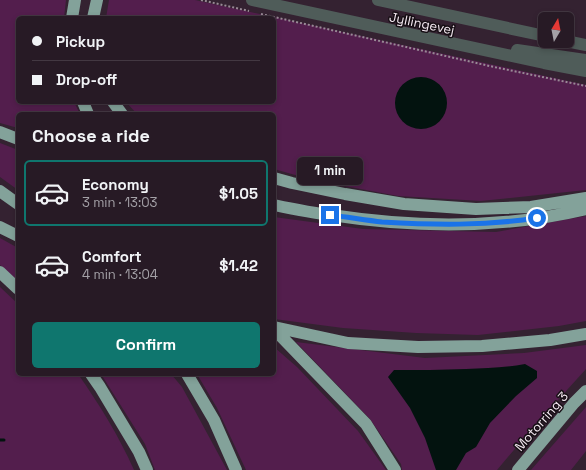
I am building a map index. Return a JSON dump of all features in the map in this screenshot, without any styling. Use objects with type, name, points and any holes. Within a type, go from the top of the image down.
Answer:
[{"type":"highway","points":[[72,16],[75,0]]},
{"type":"highway","points":[[93,16],[97,0]]},
{"type":"highway","points":[[0,132],[16,138]]},
{"type":"highway","points":[[276,179],[344,194],[396,202],[476,209],[531,206],[586,198]]},
{"type":"highway","points":[[0,191],[16,203]]},
{"type":"highway","points":[[276,205],[381,222],[447,225],[521,221],[568,214],[586,209]]},
{"type":"highway","points":[[0,227],[16,235]]},
{"type":"highway","points":[[0,272],[16,287]]},
{"type":"highway","points":[[276,328],[348,343],[418,347],[482,346],[550,340],[586,334]]},
{"type":"highway","points":[[276,330],[366,424],[395,470]]},
{"type":"highway","points":[[92,376],[140,452],[147,470]]},
{"type":"highway","points":[[188,376],[214,420],[236,470]]},
{"type":"highway","name":"Motorring 3","points":[[518,470],[574,403],[586,391]]},
{"type":"street","name":"Jyllingevej","points":[[252,0],[480,50],[586,71]]},
{"type":"street","name":"Jyllingevej","points":[[378,0],[538,34]]},
{"type":"street","points":[[574,43],[586,45]]},
{"type":"street","points":[[480,50],[517,50],[586,60]]},
{"type":"path","points":[[201,0],[254,13]]},
{"type":"path","points":[[261,14],[270,16]]},
{"type":"path","points":[[276,17],[494,67],[586,86]]},
{"type":"shaded area","points":[[0,0],[66,0],[64,16],[16,16],[16,104],[75,104],[79,112],[16,112],[16,127],[0,123]]},
{"type":"shaded area","points":[[109,0],[195,0],[269,16],[106,16]]},
{"type":"shaded area","points":[[276,18],[586,85],[586,190],[481,201],[398,196],[313,180],[276,170],[276,112],[135,112],[128,104],[276,104]]},
{"type":"shaded area","points":[[416,77],[426,77],[440,84],[447,98],[447,108],[440,122],[426,129],[416,129],[406,125],[399,118],[395,108],[395,98],[399,88],[406,81]]},
{"type":"shaded area","points":[[0,143],[16,149],[16,189],[0,177]]},
{"type":"shaded area","points":[[586,216],[586,321],[559,326],[478,335],[416,333],[343,328],[276,319],[276,217],[363,229],[496,232]]},
{"type":"shaded area","points":[[0,238],[16,247],[16,279],[0,265]]},
{"type":"shaded area","points":[[0,287],[16,302],[16,376],[79,376],[108,420],[134,470],[0,470]]},
{"type":"shaded area","points":[[296,342],[425,358],[524,353],[586,345],[586,369],[497,470],[402,470],[401,464],[370,419]]},
{"type":"shaded area","points":[[276,349],[297,367],[358,431],[386,470],[246,470],[217,408],[198,376],[276,376]]},
{"type":"shaded area","points":[[525,364],[537,371],[537,378],[516,396],[490,423],[476,447],[466,453],[456,470],[436,470],[425,438],[410,408],[388,377],[394,370],[448,370]]},
{"type":"shaded area","points":[[102,376],[173,376],[182,387],[227,470],[155,470],[145,444]]},
{"type":"shaded area","points":[[586,407],[586,451],[571,470],[531,470]]},
{"type":"route","points":[[330,215],[381,222],[447,225],[487,224],[537,218]]}]
